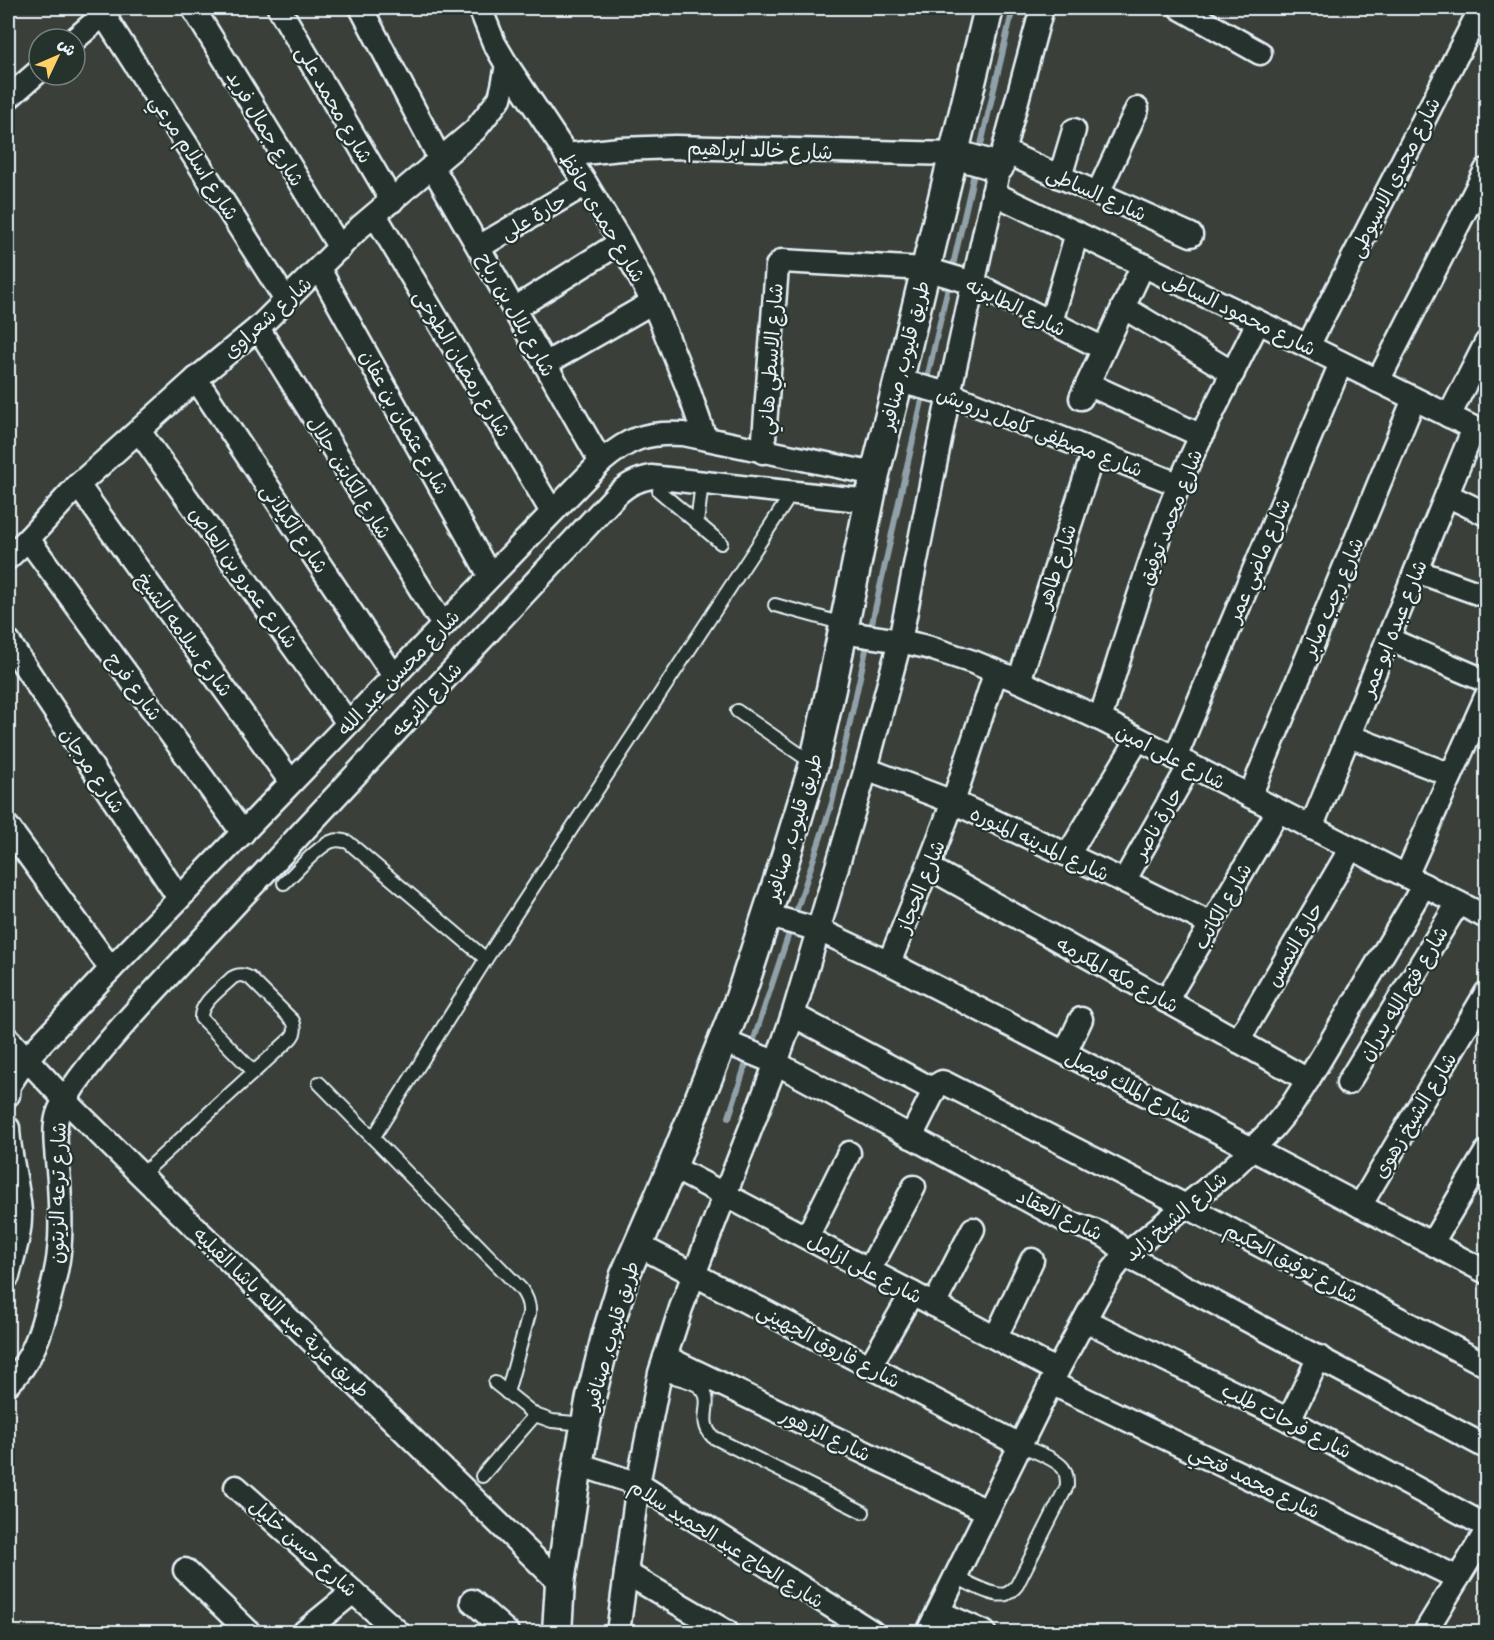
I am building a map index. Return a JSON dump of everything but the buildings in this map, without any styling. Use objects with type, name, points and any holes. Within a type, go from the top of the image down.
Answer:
[{"type":"street","name":"شارع جمال فريد","points":[[193,8],[340,248]]},
{"type":"street","name":"شارع محمد على","points":[[279,8],[383,208]]},
{"type":"street","name":"شارع بلال بن رباح","points":[[361,8],[479,247],[601,462]]},
{"type":"street","name":"شارع حمدى حافظ","points":[[480,8],[494,43],[586,184],[653,302],[705,438]]},
{"type":"street","name":"طريق قليوب, صنافير","points":[[557,1632],[560,1583],[578,1464],[585,1424],[607,1333],[625,1275],[672,1167],[743,989],[814,764],[872,488],[989,8]]},
{"type":"street","points":[[618,1632],[638,1484],[662,1365],[694,1274],[793,1015],[866,770],[900,641],[949,394],[998,170],[1042,8]]},
{"type":"street","points":[[1180,8],[1209,15],[1260,53]]},
{"type":"street","name":"شارع مجدي الاسيوطى","points":[[1308,346],[1481,8]]},
{"type":"street","points":[[87,28],[107,11]]},
{"type":"street","name":"شارع اسلام مرعي","points":[[107,11],[286,300]]},
{"type":"street","name":"شارع شعراوى","points":[[8,558],[78,485],[196,379],[258,328],[383,208],[475,130],[500,98],[507,65]]},
{"type":"street","points":[[8,98],[27,81]]},
{"type":"street","points":[[1098,193],[1137,109]]},
{"type":"street","points":[[1060,177],[1074,130]]},
{"type":"street","name":"شارع خالد ابراهيم","points":[[567,155],[620,149],[675,147],[954,154]]},
{"type":"street","points":[[954,154],[998,170]]},
{"type":"street","name":"شارع الساطى","points":[[998,170],[1060,177],[1191,235]]},
{"type":"street","name":"شارع محمود الساطى","points":[[998,170],[1077,233],[1480,431]]},
{"type":"street","points":[[1378,381],[1486,170]]},
{"type":"street","name":"حارة على","points":[[479,247],[586,184]]},
{"type":"street","name":"شارع رمضان الطوخى","points":[[383,208],[552,512]]},
{"type":"street","points":[[1051,322],[1077,233]]},
{"type":"street","points":[[514,309],[621,242]]},
{"type":"street","name":"شارع الطابونه","points":[[777,266],[785,260],[926,269],[973,283],[1104,349]]},
{"type":"street","points":[[1143,265],[1084,391],[1202,436]]},
{"type":"street","name":"شارع الاسطي هاني","points":[[763,452],[777,266]]},
{"type":"street","name":"شارع عثمان بن عفان","points":[[320,269],[490,576]]},
{"type":"street","points":[[545,364],[653,302]]},
{"type":"street","points":[[1123,307],[1233,373]]},
{"type":"street","name":"شارع محمد توفيق","points":[[1100,719],[1142,585],[1180,485],[1258,322]]},
{"type":"street","name":"شارع الكابتن جلال","points":[[258,328],[443,626]]},
{"type":"street","points":[[1449,416],[1486,342]]},
{"type":"street","name":"شارع ماضي عمر","points":[[1183,762],[1341,363]]},
{"type":"street","name":"شارع الكيلانى","points":[[196,379],[394,676]]},
{"type":"street","name":"شارع مصطفى كامل درويش","points":[[899,381],[949,394],[1180,485]]},
{"type":"street","name":"شارع رجب صابر","points":[[1250,796],[1414,399]]},
{"type":"street","name":"شارع عمرو بن العاص","points":[[139,431],[348,723]]},
{"type":"street","name":"شارع عبده ابو عمر","points":[[1311,828],[1447,495],[1480,431]]},
{"type":"street","name":"شارع محسن عبد الله","points":[[8,1088],[27,1058],[111,969],[552,512],[618,448],[638,438],[661,433],[683,434],[763,452],[872,488]]},
{"type":"street","name":"شارع طاهر","points":[[1019,681],[1094,451]]},
{"type":"street","name":"شارع الترعه","points":[[65,1100],[108,1041],[626,486],[638,479],[651,477],[792,493],[872,488]]},
{"type":"street","name":"شارع سلامه الشيخ","points":[[78,485],[291,782]]},
{"type":"street","points":[[1447,495],[1486,514]]},
{"type":"street","name":"شارع فرج","points":[[28,539],[243,833]]},
{"type":"street","points":[[1416,571],[1486,596]]},
{"type":"street","name":"شارع على امين","points":[[843,628],[962,658],[1019,681],[1100,719],[1458,903],[1485,912]]},
{"type":"street","points":[[1388,639],[1486,681]]},
{"type":"street","name":"شارع مرجان","points":[[8,641],[179,898]]},
{"type":"street","name":"شارع الحجاز","points":[[889,963],[953,802],[996,671]]},
{"type":"street","name":"شارع الشيخ زايد","points":[[928,1632],[1054,1377],[1113,1270],[1125,1255],[1230,1170],[1252,1149],[1292,1105],[1308,1080],[1415,880],[1451,775],[1486,697]]},
{"type":"street","points":[[1349,736],[1451,775]]},
{"type":"street","points":[[1068,855],[1138,739]]},
{"type":"street","name":"حارة ناصر","points":[[1124,881],[1183,762]]},
{"type":"street","name":"شارع المدينه المنوره","points":[[866,770],[953,802],[1211,924]]},
{"type":"street","name":"شارع الكاتب","points":[[1166,1001],[1278,811]]},
{"type":"street","points":[[8,827],[111,969]]},
{"type":"street","name":"حارة النمس","points":[[1238,1041],[1350,848]]},
{"type":"street","name":"شارع مكه المكرمه","points":[[928,867],[1308,1080]]},
{"type":"street","name":"شارع فتح الله بدران","points":[[1348,1083],[1458,903]]},
{"type":"street","name":"شارع الملك فيصل","points":[[766,915],[819,930],[889,963],[1486,1272]]},
{"type":"street","name":"شارع الشيخ زهوى","points":[[1360,1206],[1486,993]]},
{"type":"street","name":"شارع توفيق الحكيم","points":[[793,1015],[936,1087],[942,1082],[945,1083],[1184,1205],[1486,1365]]},
{"type":"street","points":[[1065,1053],[1081,1019]]},
{"type":"street","name":"طريق عزبة عبد الله باشا القبليه","points":[[8,1039],[65,1100],[141,1175],[560,1583]]},
{"type":"street","name":"شارع العقاد","points":[[723,1041],[776,1063],[1068,1222],[1104,1235],[1120,1246],[1125,1255],[1486,1447]]},
{"type":"street","points":[[911,1137],[936,1087]]},
{"type":"street","name":"شارع ترعه الزيتون","points":[[8,1384],[18,1374],[33,1350],[42,1329],[60,1250],[56,1135],[58,1114],[65,1100]]},
{"type":"street","points":[[8,1128],[20,1214],[19,1232],[8,1276]]},
{"type":"street","points":[[1432,1243],[1486,1152]]},
{"type":"street","points":[[807,1237],[849,1153]]},
{"type":"street","name":"شارع على ازامل","points":[[672,1167],[996,1337],[1054,1377]]},
{"type":"street","points":[[869,1270],[914,1186]]},
{"type":"street","points":[[934,1305],[973,1229]]},
{"type":"street","name":"شارع فاروق الجهينى","points":[[638,1245],[1020,1445]]},
{"type":"street","points":[[996,1337],[1032,1260]]},
{"type":"street","points":[[870,1366],[912,1293]]},
{"type":"street","name":"شارع فرحات طلب","points":[[1085,1320],[1289,1420],[1486,1526]]},
{"type":"street","points":[[1289,1420],[1319,1357]]},
{"type":"street","name":"شارع الزهور","points":[[662,1365],[987,1511]]},
{"type":"street","name":"شارع محمد فتحي","points":[[1054,1377],[1458,1578]]},
{"type":"street","name":"شارع الحاج عبد الحميد سلام","points":[[578,1464],[638,1484],[872,1632]]},
{"type":"street","name":"شارع حسن خليل","points":[[236,1486],[353,1592],[384,1628]]},
{"type":"street","points":[[1426,1632],[1486,1532]]},
{"type":"street","points":[[185,1570],[249,1632]]},
{"type":"street","points":[[626,1573],[727,1632]]},
{"type":"street","points":[[304,1632],[353,1592]]},
{"type":"street","points":[[472,1601],[507,1632]]},
{"type":"street","points":[[939,1612],[984,1632]]},
{"type":"lane","points":[[697,523],[702,483]]},
{"type":"lane","points":[[659,491],[721,543]]},
{"type":"lane","points":[[373,1137],[486,959],[792,493]]},
{"type":"lane","points":[[775,605],[843,628]]},
{"type":"lane","points":[[737,711],[814,764]]},
{"type":"lane","points":[[284,883],[323,846],[331,841],[348,842],[486,959]]},
{"type":"lane","points":[[141,1175],[254,1072],[294,1035],[293,1021],[250,978],[237,975],[204,1006],[201,1018],[254,1072]]},
{"type":"lane","points":[[319,1083],[527,1296],[530,1305],[529,1314],[507,1393]]},
{"type":"lane","points":[[662,1365],[702,1390],[707,1402],[705,1428],[712,1437],[863,1512]]},
{"type":"lane","points":[[495,1383],[535,1415],[552,1421],[585,1424]]},
{"type":"lane","points":[[482,1476],[535,1415]]},
{"type":"lane","points":[[956,1577],[996,1595],[1012,1591],[1067,1486],[1067,1477],[1063,1468],[1056,1462],[1020,1445]]},
{"type":"waterway","points":[[979,153],[1013,8]]},
{"type":"waterway","points":[[751,1048],[832,803],[975,169]]},
{"type":"waterway","points":[[729,1117],[748,1057]]}]
